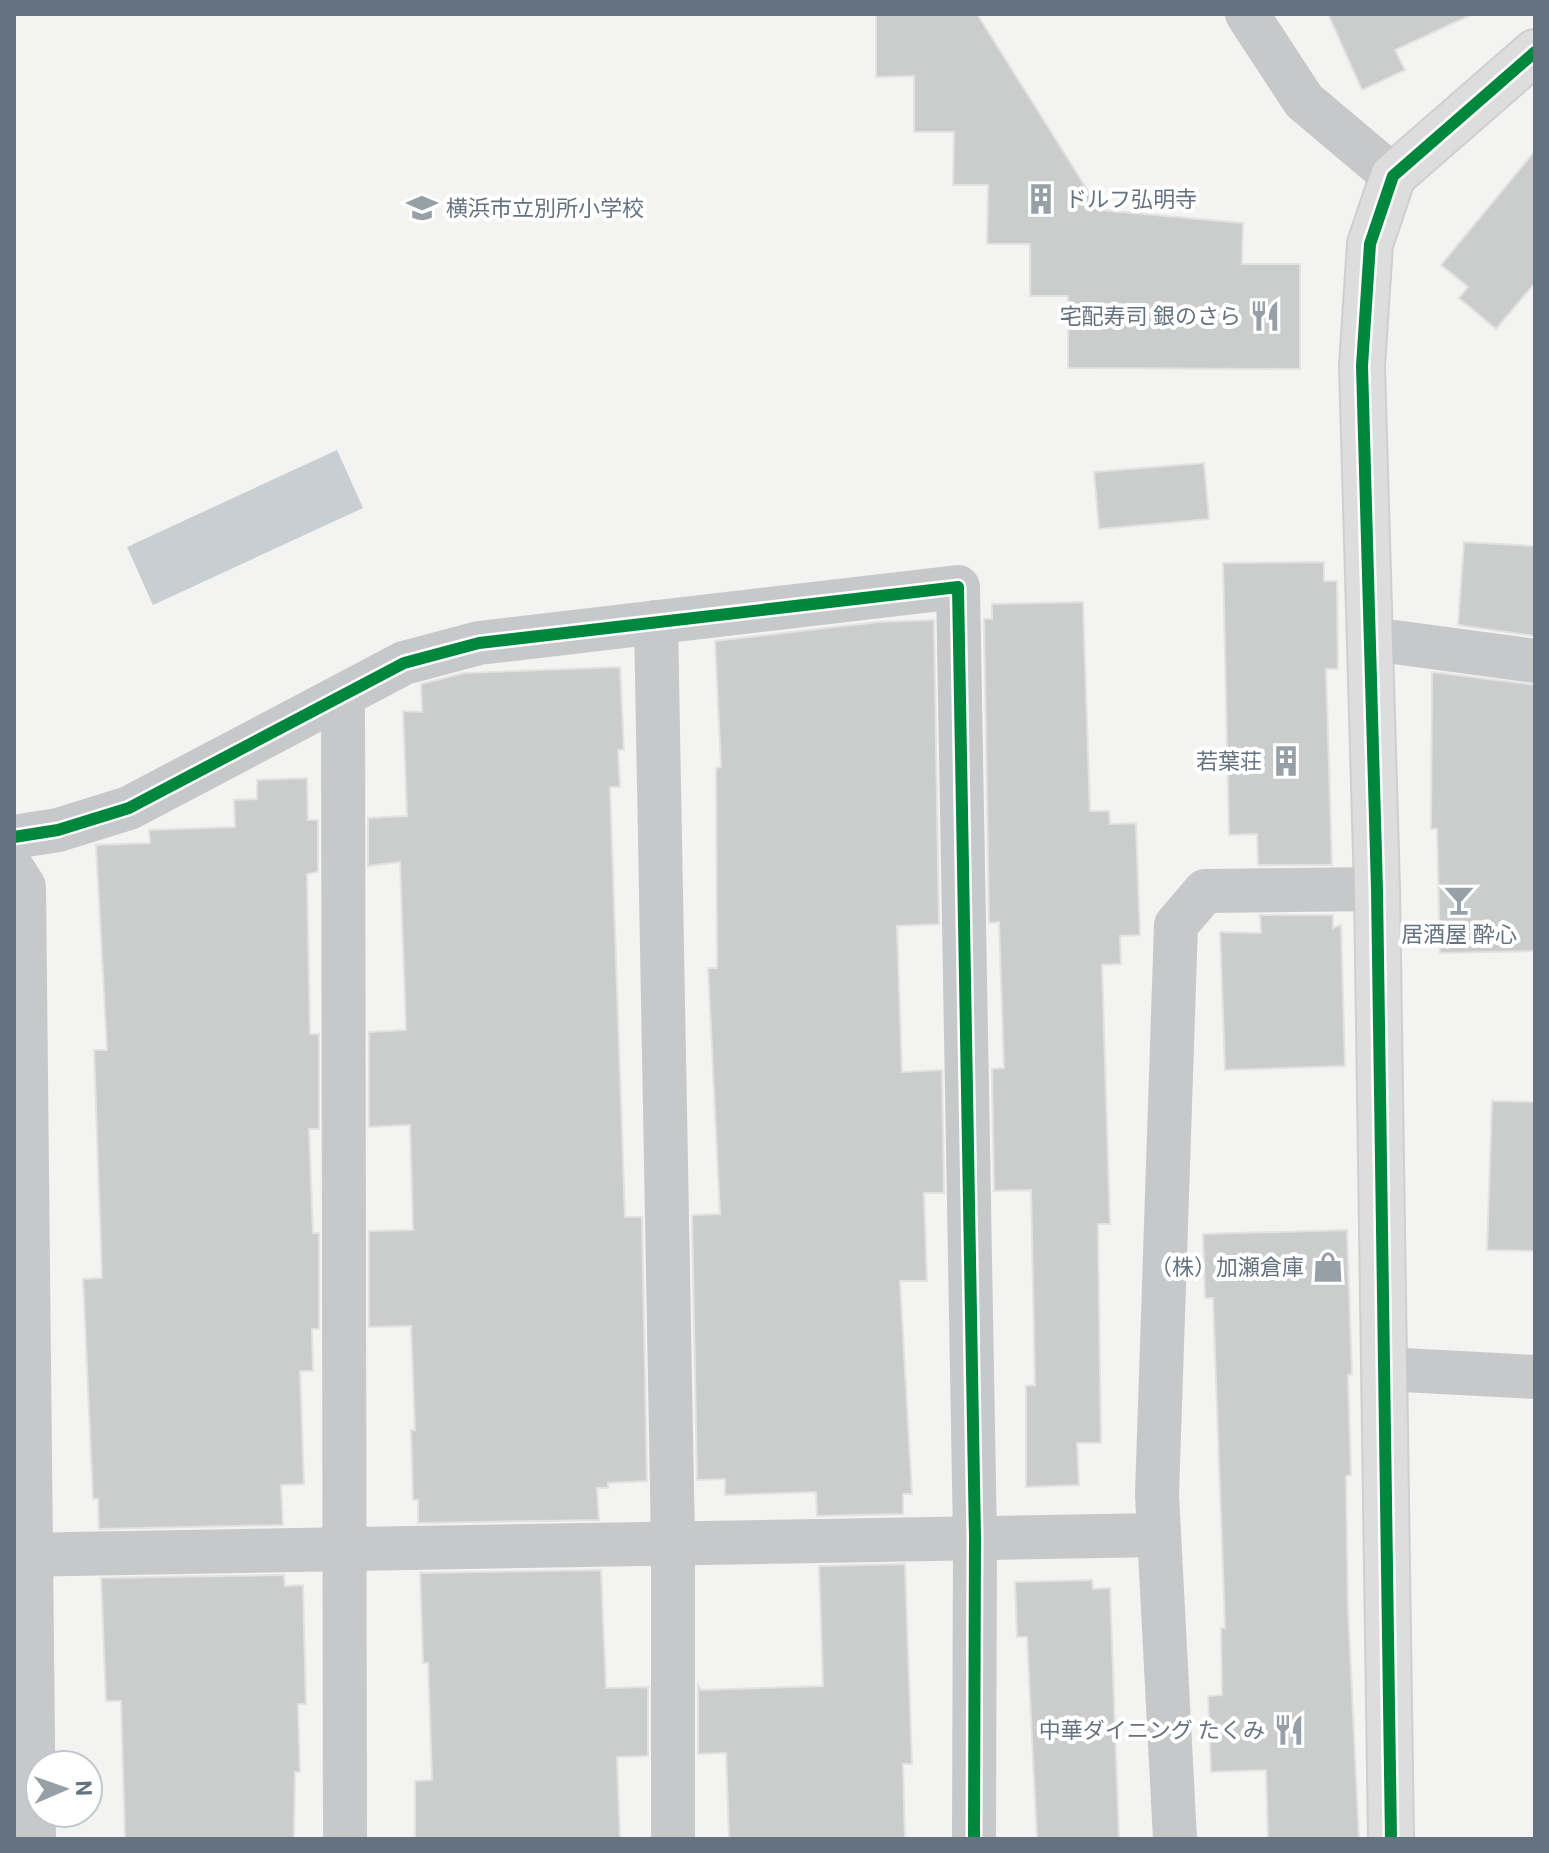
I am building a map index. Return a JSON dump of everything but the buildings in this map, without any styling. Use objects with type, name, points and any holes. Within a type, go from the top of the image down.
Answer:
[{"type":"street","points":[[1247,14],[1304,101],[1393,176]]},
{"type":"street","points":[[1391,1839],[1377,889],[1362,366],[1370,244],[1393,176],[1535,52]]},
{"type":"street","points":[[14,837],[58,830],[129,808],[404,663],[479,643],[958,587],[975,1538],[974,1839]]},
{"type":"street","points":[[656,622],[673,1543],[673,1839]]},
{"type":"street","points":[[1372,639],[1535,661]]},
{"type":"street","points":[[343,696],[345,1839]]},
{"type":"street","points":[[14,871],[24,887],[22,1555],[34,1839]]},
{"type":"street","points":[[1175,1839],[1157,1495],[1176,925],[1205,891],[1377,889]]},
{"type":"street","points":[[1384,1369],[1535,1377]]},
{"type":"street","points":[[22,1555],[1159,1535]]},
{"type":"shaded area","points":[[337,450],[363,508],[153,605],[127,547]]},
{"type":"cycle path","points":[[1391,1839],[1377,889],[1362,366],[1370,244],[1393,176],[1535,52]]},
{"type":"cycle path","points":[[14,837],[58,830],[129,808],[404,663],[479,643],[958,587],[975,1538],[974,1839]]},
{"type":"place","name":"ドルフ弘明寺","points":[[1041,199]]},
{"type":"place","name":"横浜市立別所小学校","points":[[422,208]]},
{"type":"place","name":"宅配寿司 銀のさら","points":[[1265,316]]},
{"type":"place","name":"若葉荘","points":[[1286,761]]},
{"type":"place","name":"居酒屋 酔心","points":[[1459,900]]},
{"type":"place","name":"（株）加瀬倉庫","points":[[1328,1267]]},
{"type":"place","name":"中華ダイニング たくみ","points":[[1289,1730]]}]
